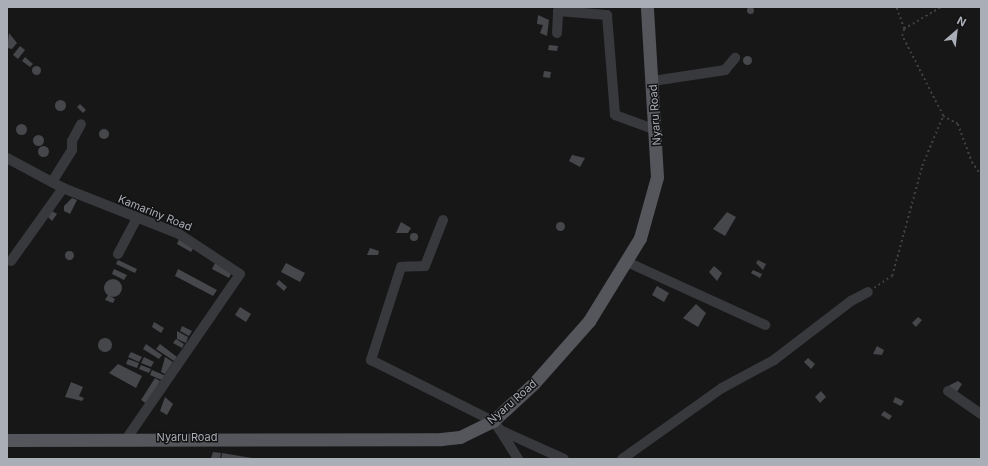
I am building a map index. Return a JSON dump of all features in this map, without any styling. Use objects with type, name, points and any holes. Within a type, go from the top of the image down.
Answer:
[{"type":"main road","name":"Nyaru Road","points":[[7,440],[127,438],[441,439],[460,437],[496,425],[589,321],[628,262],[651,210],[657,177],[656,130],[647,7]]},
{"type":"street","points":[[557,33],[558,11],[607,15],[615,115],[656,130]]},
{"type":"street","points":[[653,81],[725,70],[735,58]]},
{"type":"street","points":[[52,182],[72,150],[72,141],[81,124]]},
{"type":"street","name":"Kamariny Road","points":[[7,158],[63,188],[179,234],[240,274],[127,438]]},
{"type":"street","points":[[11,261],[63,188]]},
{"type":"street","points":[[118,254],[137,218]]},
{"type":"street","points":[[443,220],[425,266],[401,267],[371,360],[564,459]]},
{"type":"street","points":[[628,262],[764,325]]},
{"type":"street","points":[[622,459],[722,388],[774,360],[851,301],[868,292]]},
{"type":"street","points":[[948,390],[981,414]]},
{"type":"street","points":[[496,425],[518,459]]},
{"type":"path","points":[[896,7],[904,29],[902,36],[920,66],[943,116],[958,124],[972,162],[981,174]]},
{"type":"path","points":[[904,29],[941,7]]},
{"type":"path","points":[[868,292],[892,276],[922,166],[943,116]]},
{"type":"building","points":[[750,6],[753,7],[753,13],[750,14],[747,13],[746,10],[747,7]]},
{"type":"building","points":[[538,15],[549,20],[547,36],[540,33],[543,25],[537,24]]},
{"type":"building","points":[[9,33],[17,43],[12,49],[7,48]]},
{"type":"building","points":[[549,45],[558,46],[557,51],[548,50]]},
{"type":"building","points":[[20,46],[25,50],[18,59],[13,55]]},
{"type":"building","points":[[745,56],[749,56],[751,60],[749,64],[745,64],[743,62],[743,58]]},
{"type":"building","points":[[25,57],[33,64],[30,67],[22,61]]},
{"type":"building","points":[[36,65],[41,70],[36,75],[31,70]]},
{"type":"building","points":[[544,71],[551,72],[550,78],[543,77]]},
{"type":"building","points":[[58,100],[62,100],[64,101],[64,109],[58,110],[55,107],[55,103]]},
{"type":"building","points":[[80,104],[86,110],[83,113],[77,107]]},
{"type":"building","points":[[19,124],[23,124],[25,125],[25,133],[19,134],[16,131],[16,127]]},
{"type":"building","points":[[102,129],[106,129],[108,130],[108,138],[102,139],[99,136],[99,132]]},
{"type":"building","points":[[36,135],[40,135],[42,136],[42,144],[36,145],[33,142],[33,138]]},
{"type":"building","points":[[43,145],[47,147],[49,151],[47,155],[43,157],[39,155],[37,151],[39,147]]},
{"type":"building","points":[[572,155],[585,158],[580,167],[569,161]]},
{"type":"building","points":[[72,198],[77,200],[70,214],[64,211],[64,206]]},
{"type":"building","points":[[52,211],[57,214],[52,221],[48,217]]},
{"type":"building","points":[[727,212],[736,217],[725,236],[713,229]]},
{"type":"building","points":[[401,222],[411,228],[408,233],[396,233]]},
{"type":"building","points":[[558,222],[562,222],[564,226],[562,230],[558,230],[556,228],[556,224]]},
{"type":"building","points":[[414,233],[417,234],[417,240],[414,241],[411,240],[410,237],[411,234]]},
{"type":"building","points":[[179,239],[194,247],[191,252],[177,244]]},
{"type":"building","points":[[370,248],[379,251],[378,255],[367,255]]},
{"type":"building","points":[[69,250],[74,255],[69,260],[64,255]]},
{"type":"building","points":[[118,260],[137,269],[135,273],[116,264]]},
{"type":"building","points":[[758,260],[766,264],[763,270],[756,263]]},
{"type":"building","points":[[215,263],[232,272],[229,278],[212,269]]},
{"type":"building","points":[[286,263],[305,273],[300,282],[281,272]]},
{"type":"building","points":[[714,266],[722,273],[717,281],[709,272]]},
{"type":"building","points":[[114,269],[127,275],[124,280],[112,274]]},
{"type":"building","points":[[178,269],[217,290],[213,296],[175,276]]},
{"type":"building","points":[[753,270],[762,274],[760,278],[751,273]]},
{"type":"building","points":[[113,279],[119,282],[122,288],[119,294],[113,297],[107,294],[104,288],[107,282]]},
{"type":"building","points":[[279,280],[287,287],[284,291],[276,284]]},
{"type":"building","points":[[657,286],[669,293],[664,302],[652,295]]},
{"type":"building","points":[[108,295],[115,299],[113,303],[105,300]]},
{"type":"building","points":[[696,304],[706,313],[698,327],[683,318]]},
{"type":"building","points":[[240,307],[251,314],[246,322],[235,315]]},
{"type":"building","points":[[918,317],[922,320],[916,327],[912,323]]},
{"type":"building","points":[[154,322],[164,328],[161,333],[152,327]]},
{"type":"building","points":[[182,326],[192,331],[189,336],[180,331]]},
{"type":"building","points":[[177,331],[188,337],[186,343],[177,339]]},
{"type":"building","points":[[102,338],[108,338],[112,342],[112,348],[108,352],[102,352],[98,348],[98,342]]},
{"type":"building","points":[[176,339],[184,344],[182,348],[173,343]]},
{"type":"building","points":[[146,344],[162,355],[159,359],[143,349]]},
{"type":"building","points":[[160,344],[177,357],[174,361],[156,349]]},
{"type":"building","points":[[877,346],[884,350],[882,355],[873,354]]},
{"type":"building","points":[[131,352],[142,357],[139,362],[128,357]]},
{"type":"building","points":[[144,357],[154,362],[151,367],[141,363]]},
{"type":"building","points":[[165,357],[173,362],[165,374],[161,372]]},
{"type":"building","points":[[808,358],[815,364],[811,369],[804,362]]},
{"type":"building","points":[[128,359],[139,363],[137,368],[126,364]]},
{"type":"building","points":[[118,364],[142,376],[136,388],[109,373]]},
{"type":"building","points":[[141,365],[151,369],[149,373],[139,369]]},
{"type":"building","points":[[152,370],[166,376],[164,381],[150,375]]},
{"type":"building","points":[[155,378],[160,381],[147,404],[141,400]]},
{"type":"building","points":[[958,381],[962,384],[957,392],[948,386]]},
{"type":"building","points":[[71,382],[83,387],[79,396],[84,398],[82,401],[65,397]]},
{"type":"building","points":[[821,391],[826,397],[820,403],[815,397]]},
{"type":"building","points":[[165,397],[173,404],[167,415],[160,411]]},
{"type":"building","points":[[895,397],[904,401],[901,406],[893,402]]},
{"type":"building","points":[[884,411],[892,416],[889,420],[881,415]]},
{"type":"building","points":[[213,452],[221,453],[220,459],[211,458]]},
{"type":"building","points":[[222,453],[252,458],[221,459]]}]
